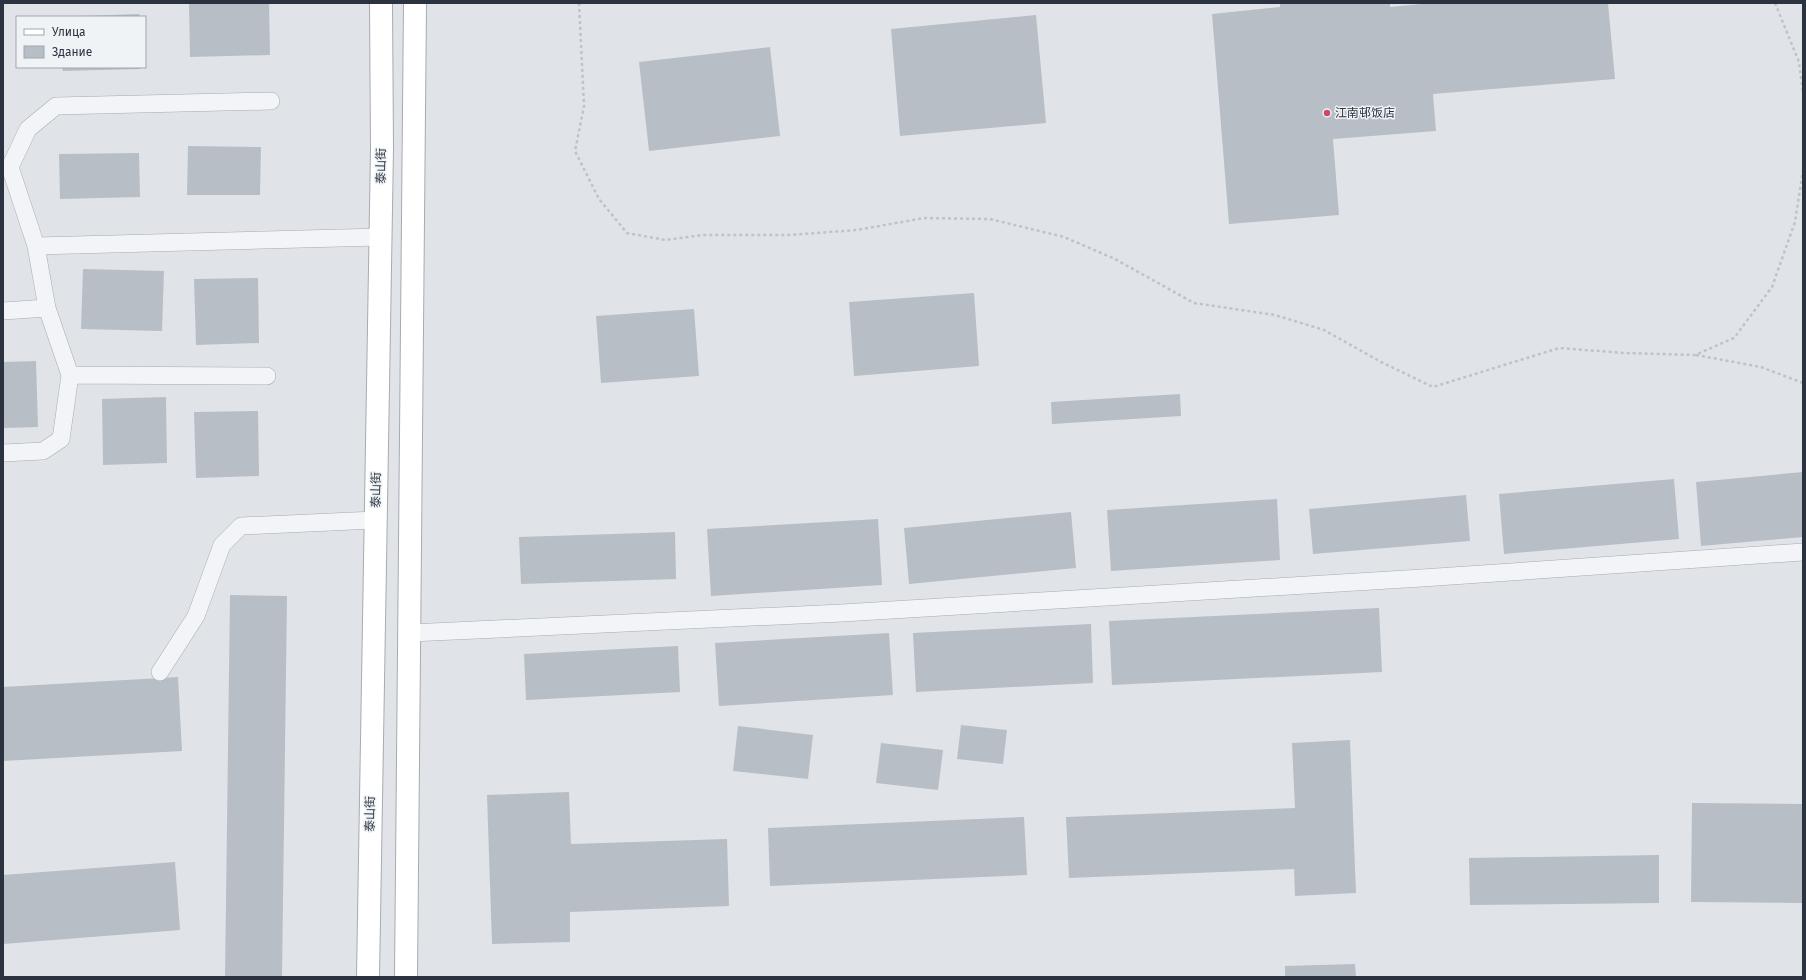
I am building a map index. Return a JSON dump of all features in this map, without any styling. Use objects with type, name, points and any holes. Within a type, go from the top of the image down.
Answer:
[{"type":"main road","name":"泰山街","points":[[368,977],[380,237],[381,3]]},
{"type":"main road","points":[[406,977],[415,3]]},
{"type":"lane","points":[[3,453],[43,452],[62,439],[70,374],[47,308],[36,246],[7,167],[28,128],[56,106],[271,101]]},
{"type":"lane","points":[[36,246],[380,237]]},
{"type":"lane","points":[[3,311],[47,308]]},
{"type":"lane","points":[[70,374],[267,376]]},
{"type":"lane","points":[[160,672],[196,616],[222,545],[241,526],[375,520]]},
{"type":"lane","points":[[410,633],[842,613],[1422,578],[1803,552]]},
{"type":"path","points":[[579,3],[584,106],[575,151],[599,199],[627,233],[665,240],[703,235],[790,235],[857,230],[924,218],[990,219],[1064,237],[1115,259],[1194,303],[1274,315],[1324,330],[1381,362],[1433,387],[1559,348],[1695,355],[1761,367],[1803,382]]},
{"type":"path","points":[[1775,3],[1799,62],[1803,93]]},
{"type":"path","points":[[1695,355],[1734,338],[1772,288],[1795,222],[1803,170]]},
{"type":"building","points":[[269,3],[270,55],[190,57],[189,4]]},
{"type":"building","name":"江南邨饭店","points":[[1280,3],[1390,3],[1390,7],[1431,3],[1608,3],[1615,79],[1433,94],[1436,131],[1333,139],[1339,215],[1229,224],[1212,14],[1280,7]]},
{"type":"building","points":[[139,14],[140,16],[81,16]]},
{"type":"building","points":[[1036,15],[1046,123],[900,136],[891,29]]},
{"type":"building","points":[[770,47],[780,136],[649,151],[639,62]]},
{"type":"building","points":[[62,68],[140,68],[140,69],[63,71]]},
{"type":"building","points":[[188,146],[261,147],[260,195],[187,195]]},
{"type":"building","points":[[139,153],[140,197],[60,199],[59,154]]},
{"type":"building","points":[[83,269],[164,271],[162,331],[81,329]]},
{"type":"building","points":[[258,278],[259,343],[196,345],[194,279]]},
{"type":"building","points":[[974,293],[979,366],[854,376],[849,302]]},
{"type":"building","points":[[694,309],[699,376],[601,383],[596,316]]},
{"type":"building","points":[[36,361],[38,427],[3,428],[3,362]]},
{"type":"building","points":[[1180,394],[1181,416],[1052,424],[1051,402]]},
{"type":"building","points":[[166,397],[167,463],[103,465],[102,399]]},
{"type":"building","points":[[258,411],[259,476],[196,478],[194,412]]},
{"type":"building","points":[[1803,472],[1803,537],[1701,546],[1696,482]]},
{"type":"building","points":[[1674,479],[1679,539],[1504,554],[1499,494]]},
{"type":"building","points":[[1466,495],[1470,541],[1313,554],[1309,509]]},
{"type":"building","points":[[1277,499],[1280,560],[1111,571],[1107,510]]},
{"type":"building","points":[[1071,512],[1076,568],[909,584],[904,528]]},
{"type":"building","points":[[878,519],[882,585],[711,596],[707,529]]},
{"type":"building","points":[[675,532],[676,579],[521,584],[519,537]]},
{"type":"building","points":[[230,595],[287,596],[282,977],[225,977]]},
{"type":"building","points":[[1379,608],[1382,672],[1112,685],[1109,621]]},
{"type":"building","points":[[1091,624],[1093,683],[916,692],[913,633]]},
{"type":"building","points":[[889,633],[893,695],[719,706],[715,643]]},
{"type":"building","points":[[678,646],[680,692],[526,700],[524,654]]},
{"type":"building","points":[[178,677],[182,751],[3,761],[3,687]]},
{"type":"building","points":[[961,725],[1007,730],[1003,764],[957,759]]},
{"type":"building","points":[[738,726],[813,735],[808,779],[733,771]]},
{"type":"building","points":[[1350,740],[1356,893],[1295,896],[1294,869],[1069,878],[1066,817],[1295,808],[1292,743]]},
{"type":"building","points":[[881,743],[943,750],[938,790],[876,783]]},
{"type":"building","points":[[569,792],[571,844],[727,839],[729,906],[570,912],[570,942],[492,944],[487,795]]},
{"type":"building","points":[[1692,803],[1803,804],[1803,903],[1691,902]]},
{"type":"building","points":[[1024,817],[1027,875],[770,886],[768,828]]},
{"type":"building","points":[[1659,855],[1659,903],[1470,905],[1469,858]]},
{"type":"building","points":[[175,862],[180,930],[3,944],[3,875]]},
{"type":"building","points":[[1355,964],[1356,977],[1285,977],[1285,966]]},
{"type":"place","name":"江南邨饭店","points":[[1327,113]]}]
